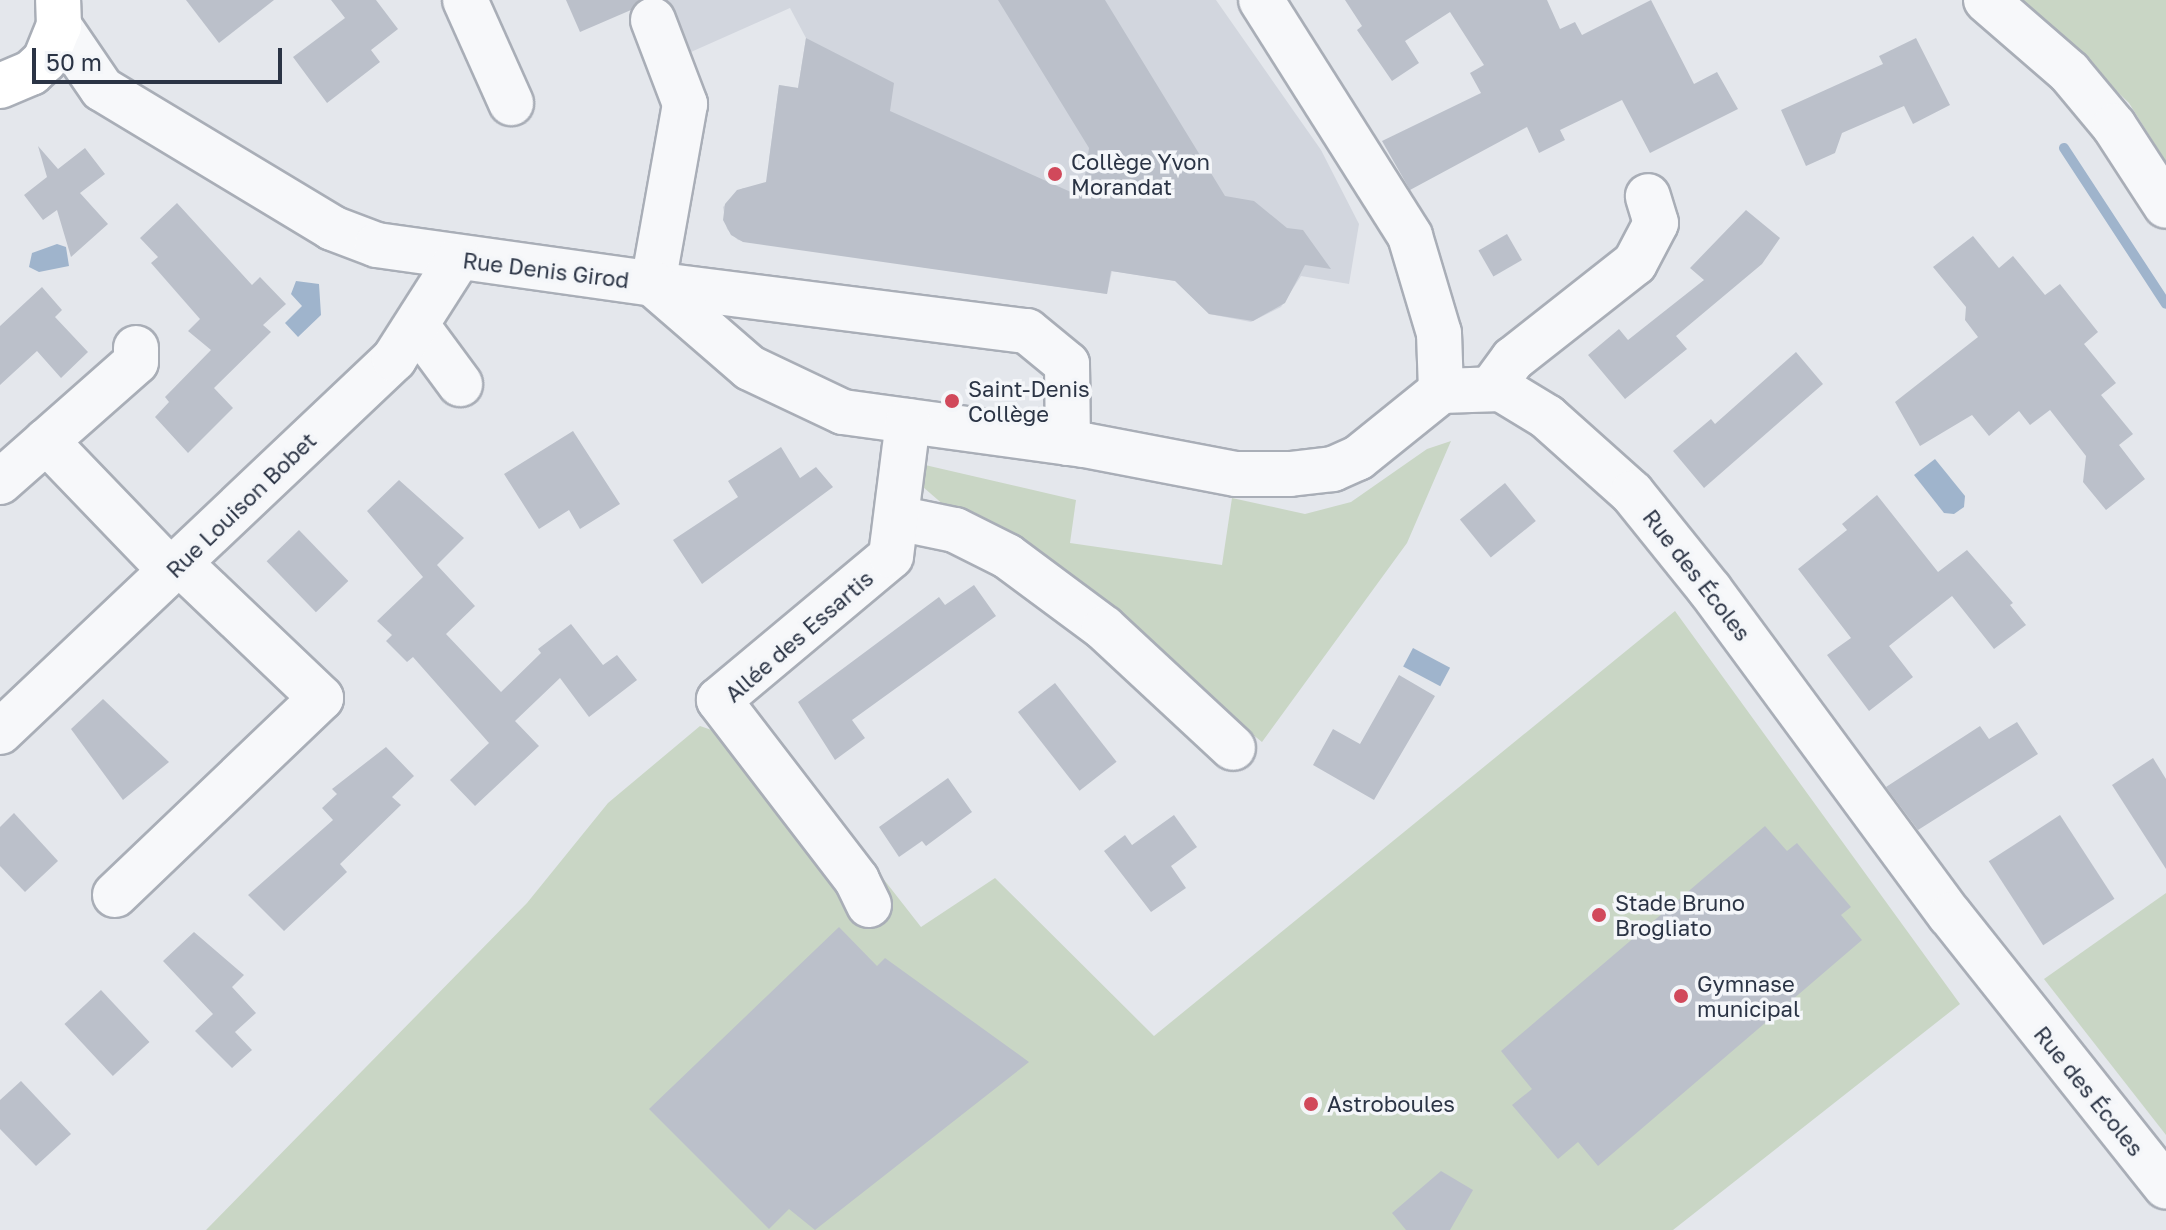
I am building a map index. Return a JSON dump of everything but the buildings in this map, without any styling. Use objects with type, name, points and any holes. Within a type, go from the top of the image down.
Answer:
[{"type":"main road","points":[[8,84],[45,60],[59,13]]},
{"type":"street","points":[[465,0],[511,103]]},
{"type":"street","points":[[1261,0],[1410,236],[1439,333],[1441,391]]},
{"type":"street","points":[[1986,0],[2069,72],[2114,126],[2166,206]]},
{"type":"street","name":"Rue Denis Girod","points":[[59,13],[102,89]]},
{"type":"street","points":[[653,20],[685,104],[653,284],[1027,331],[1067,364],[1068,443]]},
{"type":"street","name":"Rue Denis Girod","points":[[8,84],[102,89],[332,228],[377,245],[458,259],[653,284],[750,368],[843,412],[1068,443],[1236,474],[1333,469],[1358,458],[1441,391]]},
{"type":"street","points":[[1491,389],[1513,359],[1635,263],[1656,223],[1648,196]]},
{"type":"street","name":"Rue Louison Bobet","points":[[0,732],[390,362],[418,327],[458,259]]},
{"type":"street","points":[[418,327],[460,384]]},
{"type":"street","points":[[0,482],[136,362],[136,348]]},
{"type":"street","name":"Rue des Écoles","points":[[1441,391],[1501,389],[1547,417],[1632,493],[1710,590],[1950,915],[2166,1187]]},
{"type":"street","points":[[908,421],[897,518],[955,530],[1007,556],[1104,628],[1233,748]]},
{"type":"street","points":[[46,441],[175,567],[321,698],[115,895]]},
{"type":"street","name":"Allée des Essartis","points":[[869,905],[857,880],[719,700],[891,556],[897,518]]},
{"type":"shaded area","name":"Collège Yvon Morandat","points":[[667,0],[1216,0],[1321,150],[1359,224],[1349,284],[1301,276],[1281,307],[1251,322],[1209,314],[1176,281],[1112,271],[1107,294],[738,240],[727,229],[723,207],[743,188],[773,190],[777,161],[769,160],[779,85],[798,88],[806,38],[790,8],[691,52]]},
{"type":"green space","points":[[2022,0],[2166,0],[2166,162],[2129,103]]},
{"type":"green space","points":[[1451,441],[1407,543],[1262,742],[1065,584],[960,519],[923,487],[925,465],[1076,500],[1070,543],[1222,565],[1232,498],[1305,514],[1351,502],[1427,449]]},
{"type":"green space","name":"Stade Bruno Brogliato","points":[[1675,611],[1960,1004],[1673,1230],[206,1230],[527,903],[608,803],[700,726],[732,737],[867,858],[921,927],[995,878],[1154,1036]]},
{"type":"green space","points":[[2166,893],[2166,1135],[2044,979]]},
{"type":"water","points":[[57,244],[66,247],[69,266],[39,272],[29,267],[32,253]]},
{"type":"water","points":[[296,281],[319,284],[321,315],[298,337],[285,323],[302,306],[291,294]]},
{"type":"water","points":[[1935,459],[1965,496],[1964,507],[1954,514],[1944,513],[1914,475]]},
{"type":"water","points":[[1413,648],[1450,668],[1440,686],[1403,667]]},
{"type":"waterway","points":[[2064,148],[2166,304]]},
{"type":"place","name":"Collège Yvon Morandat","points":[[1055,174]]},
{"type":"place","name":"Saint-Denis Collège","points":[[952,401]]},
{"type":"place","name":"Stade Bruno Brogliato","points":[[1599,915]]},
{"type":"place","name":"Gymnase municipal","points":[[1681,996]]},
{"type":"place","name":"Astroboules","points":[[1311,1104]]}]
